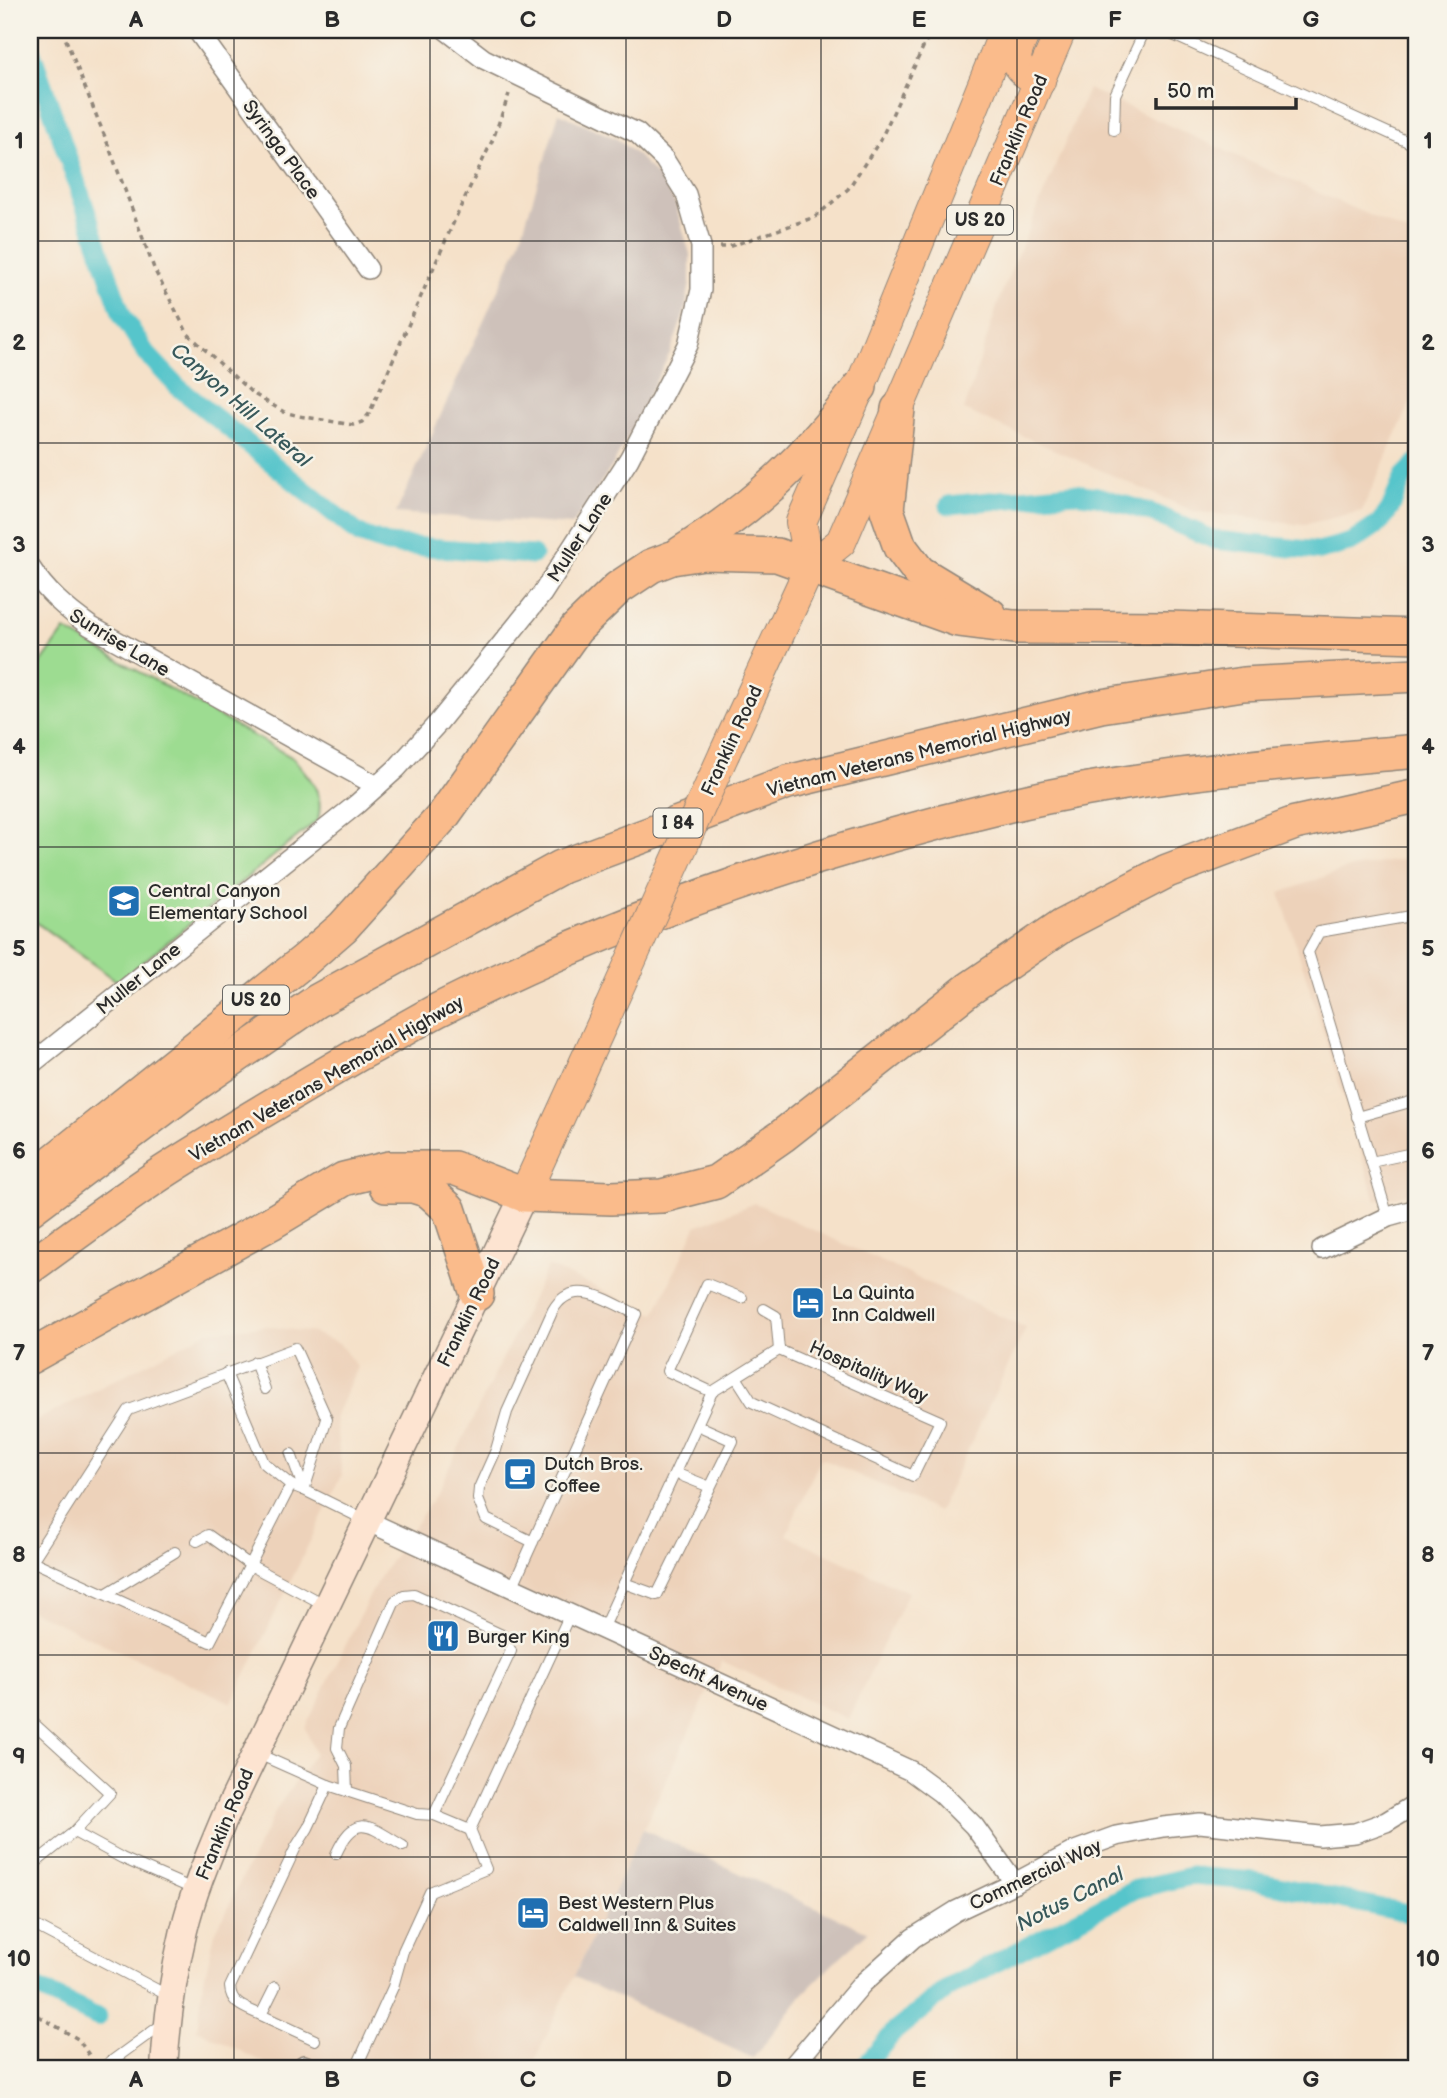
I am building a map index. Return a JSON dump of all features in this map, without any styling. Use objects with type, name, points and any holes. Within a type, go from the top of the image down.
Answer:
[{"type":"highway","name":"US 20","points":[[30,1180],[343,927],[443,816],[576,629],[618,588],[651,566],[672,558],[723,527],[780,480],[827,430],[860,387]]},
{"type":"highway","points":[[898,409],[887,510],[900,547],[919,572],[944,589],[1014,627]]},
{"type":"highway","name":"US 20","points":[[672,558],[704,553],[751,553],[777,555],[810,567]]},
{"type":"highway","points":[[810,567],[958,620],[1014,627],[1169,628],[1417,636]]},
{"type":"highway","name":"Vietnam Veterans Memorial Highway","points":[[30,1209],[192,1087],[317,1001],[561,867],[788,782],[1101,706],[1243,684],[1417,675]]},
{"type":"highway","name":"Vietnam Veterans Memorial Highway","points":[[30,1268],[163,1172],[315,1079],[435,1012],[528,967],[718,889],[887,837],[1008,805],[1123,783],[1270,764],[1417,751]]},
{"type":"highway","points":[[30,1357],[271,1223],[344,1179],[389,1168],[454,1168],[524,1195],[611,1198],[662,1196],[716,1182],[782,1136],[969,989],[1063,925],[1167,871],[1295,823],[1417,796]]},
{"type":"highway","points":[[271,1223],[362,1190],[392,1185],[413,1186],[429,1191],[449,1209],[477,1294]]},
{"type":"main road","name":"US 20","points":[[810,567],[802,522],[1006,30]]},
{"type":"main road","points":[[1026,30],[1015,58],[1017,67],[1025,75],[1040,81]]},
{"type":"main road","name":"Franklin Road","points":[[164,2068],[169,2009],[184,1928],[224,1819],[524,1195],[810,567],[841,542],[1061,30]]},
{"type":"street","name":"Syringa Place","points":[[197,30],[368,269]]},
{"type":"street","name":"Muller Lane","points":[[30,1065],[396,769],[438,723],[542,594],[629,459],[688,345],[701,290],[701,246],[686,194],[664,159],[637,133],[484,59],[446,30]]},
{"type":"street","name":"Sunrise Lane","points":[[30,567],[41,584],[60,604],[90,626],[377,786]]},
{"type":"street","points":[[1322,1249],[1388,1217],[1417,1209]]},
{"type":"street","name":"Specht Avenue","points":[[367,1521],[911,1771],[941,1793],[974,1826],[1016,1883]]},
{"type":"street","name":"Commercial Way","points":[[792,2068],[862,1984],[913,1938],[956,1911],[1075,1851],[1116,1836],[1163,1827],[1200,1824],[1320,1836],[1355,1833],[1386,1822],[1417,1802]]},
{"type":"lane","points":[[1114,130],[1115,95],[1145,30]]},
{"type":"lane","points":[[1162,30],[1417,146]]},
{"type":"lane","points":[[1388,1217],[1308,952],[1319,932],[1417,915]]},
{"type":"lane","points":[[1357,1117],[1417,1100]]},
{"type":"lane","points":[[1371,1162],[1417,1152]]},
{"type":"lane","points":[[603,1629],[712,1392],[667,1371],[707,1284],[741,1298]]},
{"type":"lane","points":[[512,1587],[533,1542],[636,1314],[580,1291],[559,1300],[553,1310],[507,1412],[496,1450],[479,1488],[478,1499],[486,1519],[533,1542]]},
{"type":"lane","points":[[764,1309],[776,1316],[779,1349]]},
{"type":"lane","points":[[291,1485],[210,1642],[33,1561],[129,1410],[295,1348],[327,1419],[304,1490]]},
{"type":"lane","name":"Hospitality Way","points":[[712,1392],[779,1349],[940,1421],[913,1476],[752,1402],[736,1377]]},
{"type":"lane","points":[[255,1362],[265,1389]]},
{"type":"lane","points":[[226,1373],[264,1463],[291,1485],[367,1521]]},
{"type":"lane","points":[[624,1583],[657,1595],[733,1441],[697,1425]]},
{"type":"lane","points":[[291,1454],[304,1490]]},
{"type":"lane","points":[[675,1473],[710,1487]]},
{"type":"lane","points":[[197,1541],[208,1535],[250,1565],[325,1606]]},
{"type":"lane","points":[[106,1594],[175,1552]]},
{"type":"lane","points":[[347,1791],[346,1766],[337,1748],[339,1728],[395,1601],[404,1595],[414,1594],[502,1635],[508,1641],[511,1651],[434,1815]]},
{"type":"lane","points":[[470,1830],[570,1614]]},
{"type":"lane","points":[[30,1720],[110,1793],[74,1832],[30,1867]]},
{"type":"lane","points":[[256,1753],[328,1786],[417,1814],[434,1815],[470,1830],[486,1869],[430,1892],[403,1951],[393,1987],[356,2068]]},
{"type":"lane","points":[[315,2040],[236,2003],[230,1996],[230,1987],[328,1786]]},
{"type":"lane","points":[[336,1854],[345,1835],[353,1827],[364,1826],[403,1846]]},
{"type":"lane","points":[[74,1832],[122,1858],[196,1890]]},
{"type":"lane","points":[[30,1923],[169,2009],[102,2068]]},
{"type":"lane","points":[[261,2015],[275,1987]]},
{"type":"path","points":[[62,30],[156,271],[188,334],[252,393],[268,404],[299,416],[335,423],[353,425],[362,422],[369,414],[488,151],[509,94]]},
{"type":"path","points":[[701,246],[728,247],[815,217],[848,189],[881,139],[931,30]]},
{"type":"path","points":[[30,2011],[78,2039],[89,2055]]},
{"type":"shaded area","points":[[1088,89],[1417,237],[1417,388],[1362,511],[1302,525],[1193,511],[964,410],[1000,297]]},
{"type":"shaded area","points":[[559,113],[617,139],[659,178],[675,203],[690,254],[690,282],[685,311],[670,353],[614,463],[572,525],[396,513],[519,244]]},
{"type":"shaded area","points":[[1417,857],[1417,1192],[1376,1201],[1280,893],[1346,869]]},
{"type":"shaded area","points":[[755,1203],[1026,1328],[938,1512],[821,1458],[786,1535],[908,1592],[848,1719],[722,1661],[531,2068],[274,2068],[197,2029],[203,1984],[215,1933],[277,1808],[315,1753],[305,1728],[376,1583],[436,1494],[548,1266],[655,1314],[696,1226]]},
{"type":"shaded area","points":[[266,1326],[313,1333],[339,1343],[357,1367],[335,1417],[342,1475],[232,1703],[30,1610],[30,1424],[209,1331]]},
{"type":"shaded area","points":[[643,1829],[868,1932],[804,1993],[753,2058],[574,1977]]},
{"type":"green space","name":"Central Canyon Elementary School","points":[[65,630],[293,758],[318,793],[318,820],[118,982],[30,918],[30,679]]},
{"type":"waterway","name":"Canyon Hill Lateral","points":[[30,47],[122,315],[146,353],[178,387],[359,534],[387,544],[533,555]]},
{"type":"waterway","name":"Canyon Hill Lateral","points":[[949,505],[1073,493],[1097,496],[1152,513],[1215,540],[1319,551],[1352,542],[1380,523],[1390,509],[1404,476],[1417,463]]},
{"type":"waterway","name":"Notus Canal","points":[[863,2068],[895,2031],[950,1987],[1136,1889],[1191,1876],[1254,1881],[1417,1915]]},
{"type":"waterway","name":"Notus Canal","points":[[30,1985],[97,2017]]},
{"type":"place","name":"Central Canyon Elementary School","points":[[124,901]]},
{"type":"place","name":"La Quinta Inn Caldwell","points":[[808,1303]]},
{"type":"place","name":"Dutch Bros. Coffee","points":[[520,1474]]},
{"type":"place","name":"Burger King","points":[[443,1636]]},
{"type":"place","name":"Best Western Plus Caldwell Inn & Suites","points":[[533,1913]]}]
